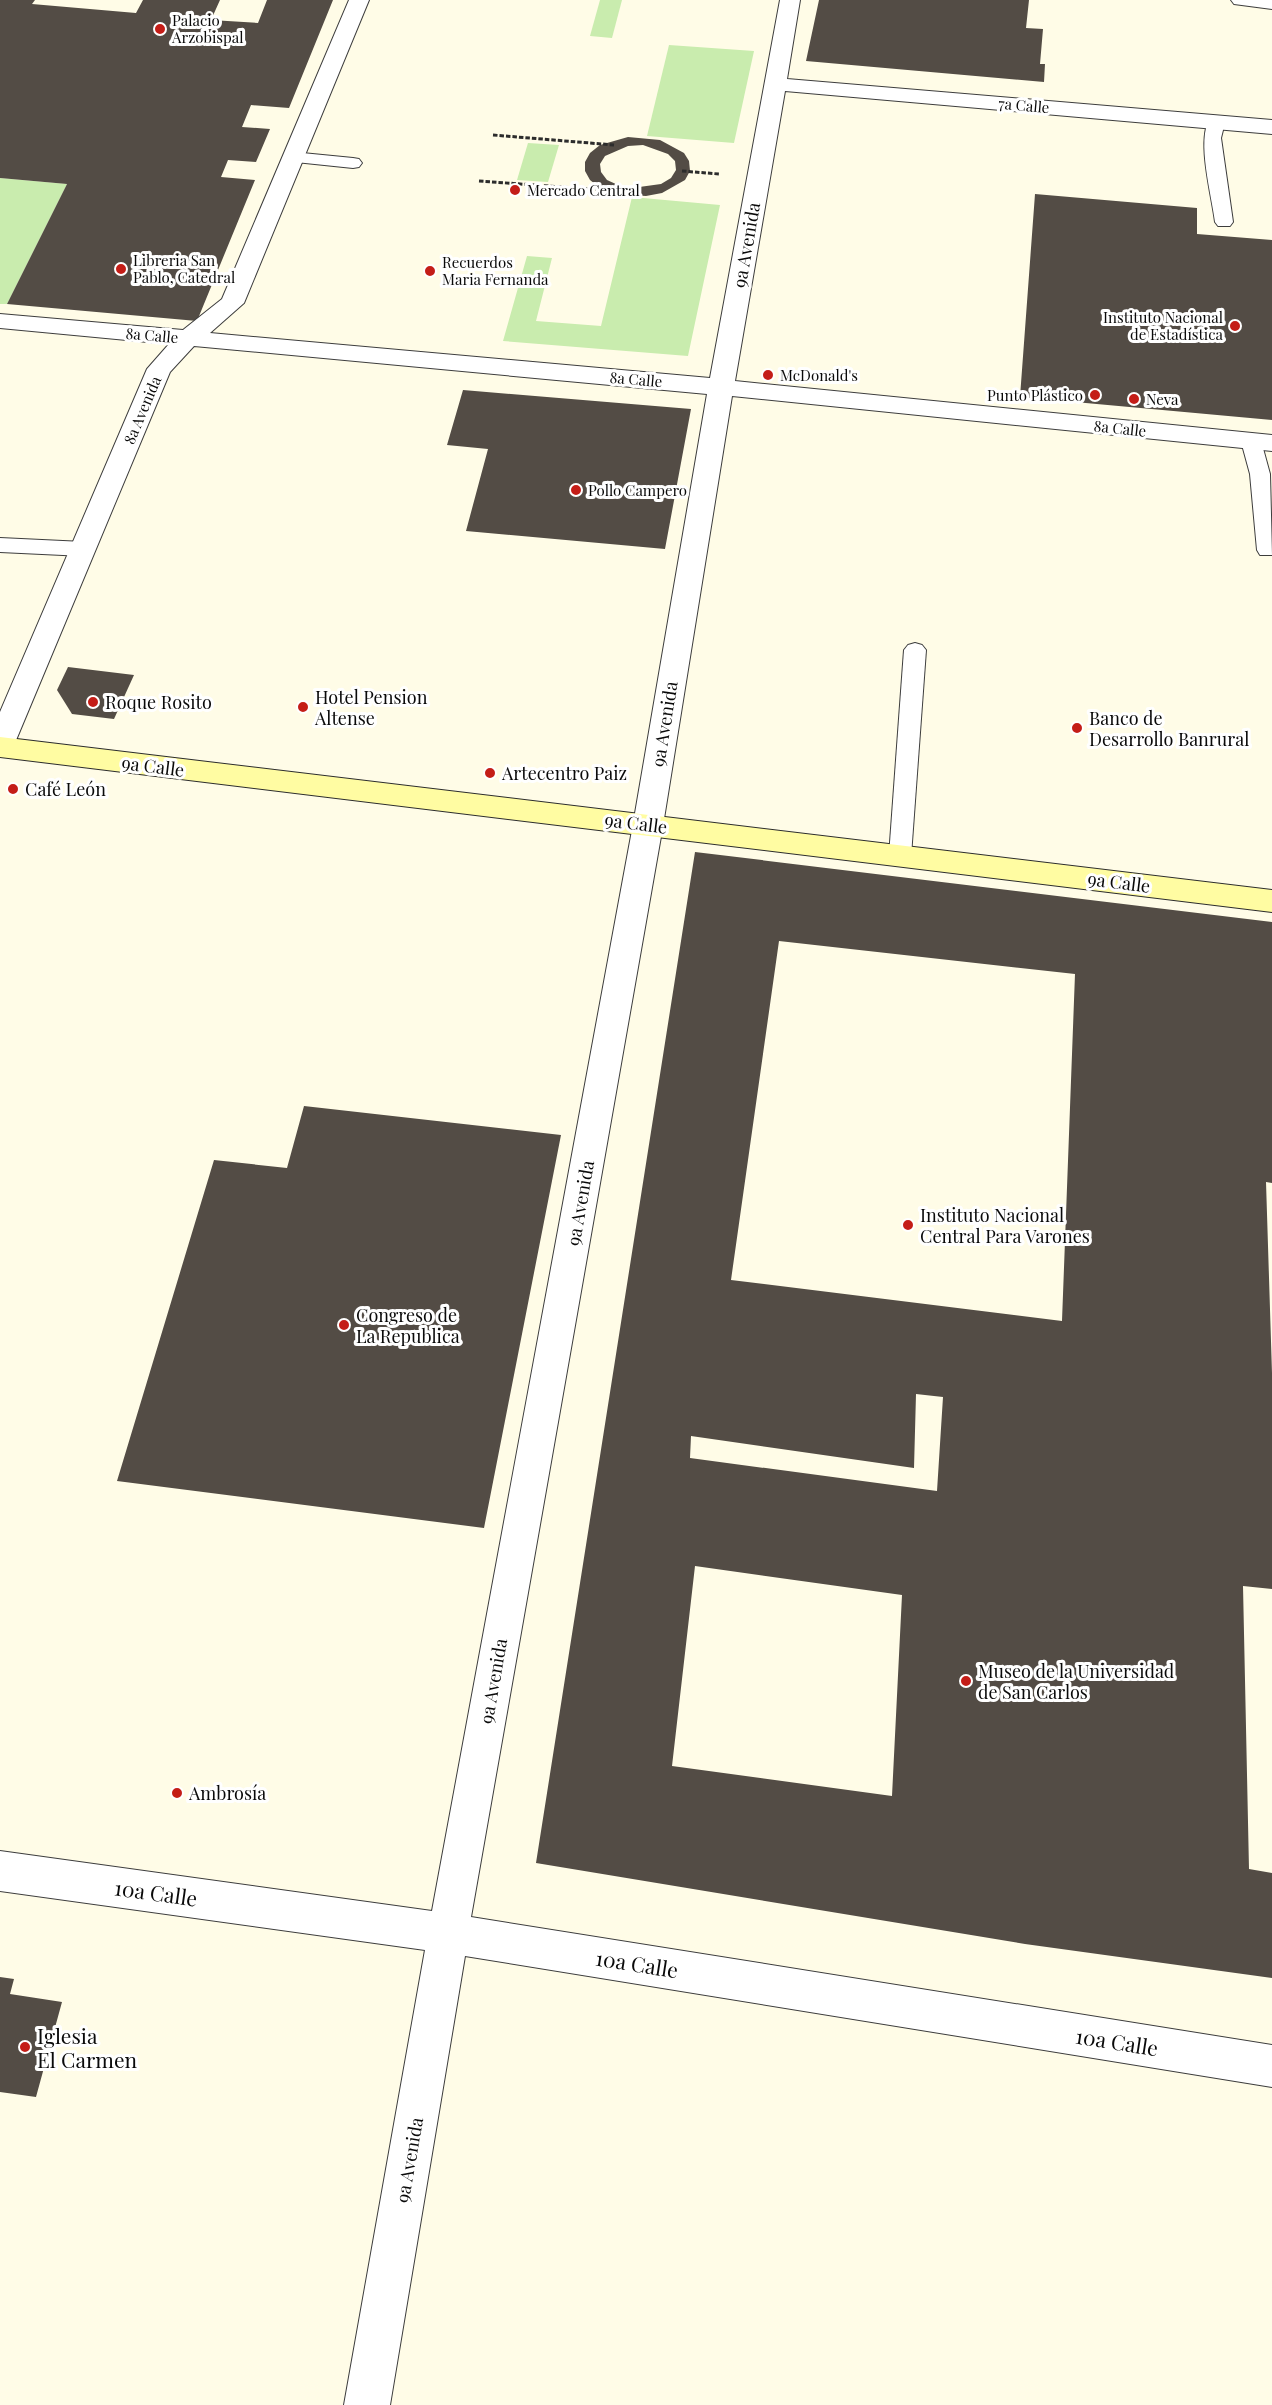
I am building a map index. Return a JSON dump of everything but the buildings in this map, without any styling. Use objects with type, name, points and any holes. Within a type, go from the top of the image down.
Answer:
[{"type":"main road","name":"9a Calle","points":[[0,746],[1272,901]]},
{"type":"street","name":"8a Avenida","points":[[0,746],[159,369],[188,338],[232,303],[359,0]]},
{"type":"street","name":"9a Avenida","points":[[367,2405],[448,1933],[648,825],[721,387],[790,0]]},
{"type":"street","points":[[1241,0],[1272,3]]},
{"type":"street","name":"7a Calle","points":[[775,84],[1272,127]]},
{"type":"street","name":"8a Calle","points":[[0,321],[721,387],[1262,442]]},
{"type":"street","name":"10a Calle","points":[[0,1871],[448,1933],[1272,2066]]},
{"type":"lane","points":[[1216,122],[1212,138],[1224,222]]},
{"type":"lane","points":[[292,157],[353,163]]},
{"type":"lane","points":[[1262,442],[1260,474],[1267,550]]},
{"type":"lane","points":[[0,545],[84,549]]},
{"type":"lane","points":[[900,856],[915,650]]},
{"type":"path","points":[[493,135],[614,145]]},
{"type":"path","points":[[682,171],[719,174]]},
{"type":"path","points":[[479,181],[631,192]]},
{"type":"green space","points":[[600,0],[622,0],[612,38],[590,36]]},
{"type":"green space","points":[[669,45],[754,51],[734,143],[647,136]]},
{"type":"green space","points":[[528,143],[559,145],[548,182],[517,180]]},
{"type":"green space","points":[[0,178],[67,184],[7,304],[0,304]]},
{"type":"green space","points":[[632,197],[720,205],[688,356],[503,341],[527,256],[552,258],[536,321],[601,326]]},
{"type":"place","name":"Palacio Arzobispal","points":[[160,29]]},
{"type":"place","name":"Mercado Central","points":[[515,190]]},
{"type":"place","name":"Libreria San Pablo, Catedral","points":[[121,269]]},
{"type":"place","name":"Recuerdos Maria Fernanda","points":[[430,271]]},
{"type":"place","name":"Instituto Nacional de Estadística","points":[[1235,326]]},
{"type":"place","name":"McDonald's","points":[[768,375]]},
{"type":"place","name":"Punto Plástico","points":[[1095,395]]},
{"type":"place","name":"Neva","points":[[1134,399]]},
{"type":"place","name":"Pollo Campero","points":[[576,490]]},
{"type":"place","name":"Roque Rosito","points":[[93,702]]},
{"type":"place","name":"Hotel Pension Altense","points":[[303,707]]},
{"type":"place","name":"Banco de Desarrollo Banrural","points":[[1077,728]]},
{"type":"place","name":"Artecentro Paiz","points":[[490,773]]},
{"type":"place","name":"Café León","points":[[13,789]]},
{"type":"place","name":"Instituto Nacional Central Para Varones","points":[[908,1225]]},
{"type":"place","name":"Congreso de La Republica","points":[[344,1325]]},
{"type":"place","name":"Museo de la Universidad de San Carlos","points":[[966,1681]]},
{"type":"place","name":"Ambrosía","points":[[177,1793]]},
{"type":"place","name":"Iglesia El Carmen","points":[[25,2047]]}]
